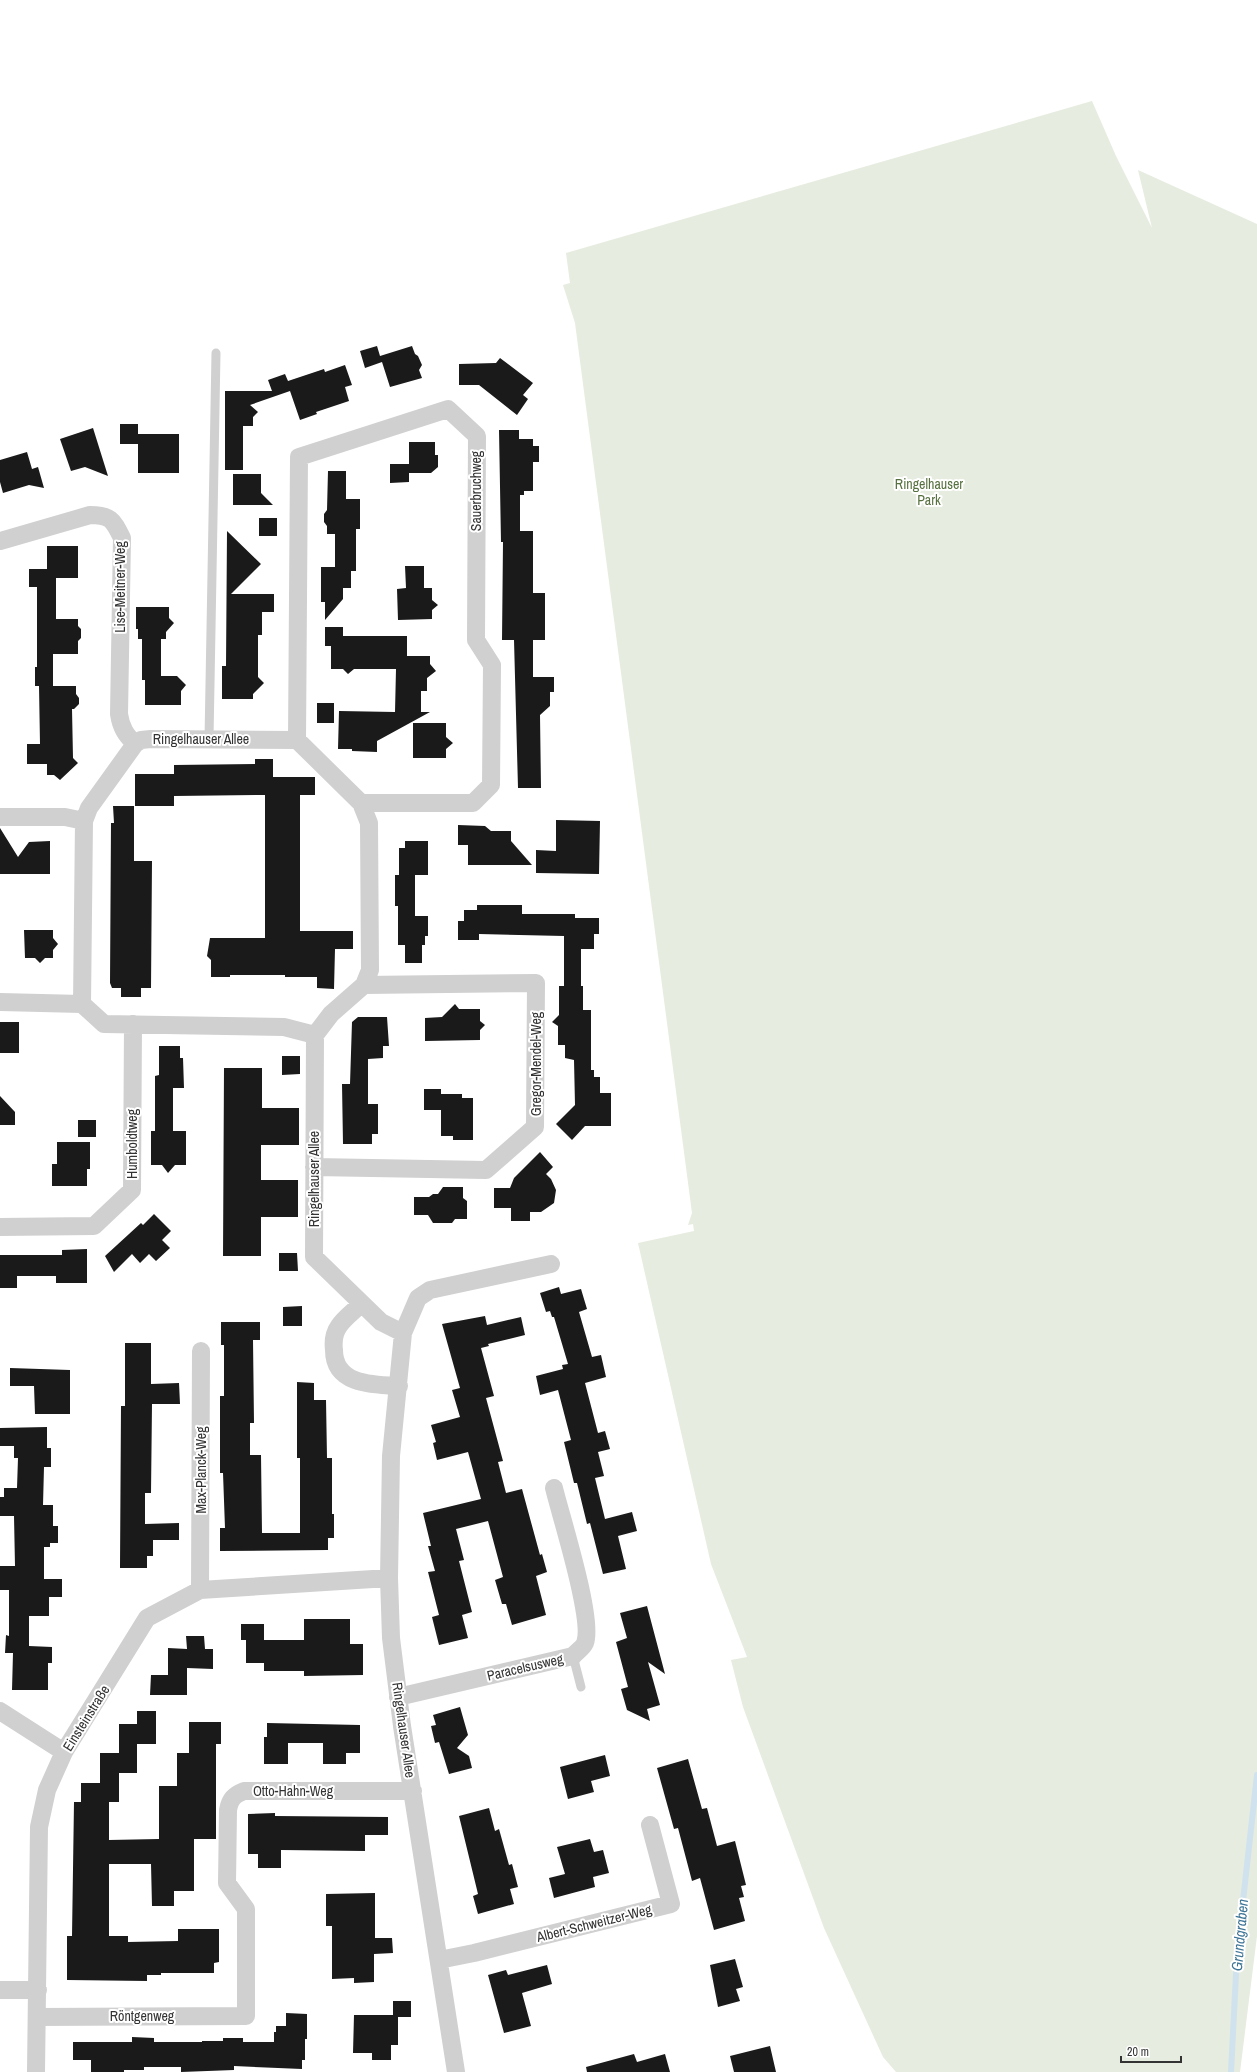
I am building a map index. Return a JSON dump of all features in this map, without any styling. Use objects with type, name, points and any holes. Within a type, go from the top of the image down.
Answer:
[{"type":"street","name":"Sauerbruchweg","points":[[297,740],[299,457],[448,409],[477,436],[476,640],[492,664],[491,785],[473,803],[361,803]]},
{"type":"street","name":"Lise-Meitner-Weg","points":[[0,541],[90,515],[104,515],[113,521],[122,538],[119,714],[121,726],[127,736],[136,744]]},
{"type":"street","name":"Ringelhauser Allee","points":[[82,1004],[84,821],[89,808],[136,744],[141,740],[151,739],[297,740]]},
{"type":"street","points":[[0,1002],[82,1004],[104,1024],[284,1027],[315,1035],[331,1014],[364,985],[370,970],[369,823],[361,803],[297,740]]},
{"type":"street","points":[[0,817],[65,817],[84,821]]},
{"type":"street","name":"Gregor-Mendel-Weg","points":[[314,1167],[486,1170],[535,1127],[536,983],[364,985]]},
{"type":"street","name":"Humboldtweg","points":[[0,1227],[94,1226],[132,1190],[134,1024]]},
{"type":"street","name":"Ringelhauser Allee","points":[[315,1035],[314,1257],[381,1322],[403,1333]]},
{"type":"street","name":"Ringelhauser Allee","points":[[456,2072],[398,1697],[391,1638],[389,1578],[391,1456],[403,1333],[418,1298],[430,1290],[552,1264]]},
{"type":"street","points":[[361,1304],[338,1326],[333,1340],[334,1359],[345,1375],[366,1384],[399,1386]]},
{"type":"street","name":"Max-Planck-Weg","points":[[200,1590],[201,1351]]},
{"type":"street","name":"Paracelsusweg","points":[[398,1697],[572,1656],[585,1644],[588,1629],[582,1598],[554,1488]]},
{"type":"street","name":"Einsteinstraße","points":[[36,2072],[40,1827],[46,1790],[64,1752],[147,1618],[200,1590],[389,1578]]},
{"type":"street","points":[[0,1711],[64,1752]]},
{"type":"street","name":"Otto-Hahn-Weg","points":[[246,2016],[246,1909],[227,1883],[228,1810],[230,1800],[237,1794],[244,1791],[413,1791]]},
{"type":"street","name":"Albert-Schweitzer-Weg","points":[[439,1960],[474,1953],[670,1904],[650,1825]]},
{"type":"street","points":[[0,1990],[38,1990]]},
{"type":"street","name":"Röntgenweg","points":[[38,2017],[246,2016]]},
{"type":"lane","points":[[209,739],[216,353]]},
{"type":"lane","points":[[572,1656],[581,1687]]},
{"type":"green space","name":"Ringelhauser Park","points":[[1092,101],[1116,156],[1152,228],[1138,170],[1257,224],[1257,1936],[1240,2072],[896,2072],[883,2057],[824,1928],[743,1707],[731,1660],[747,1657],[711,1564],[638,1243],[694,1231],[693,1224],[688,1225],[692,1213],[575,323],[563,285],[570,283],[566,253]]},
{"type":"building","points":[[377,346],[380,356],[412,346],[422,365],[419,370],[422,378],[390,387],[382,362],[365,368],[360,351]]},
{"type":"building","points":[[500,358],[533,383],[523,395],[528,399],[517,415],[479,385],[459,385],[459,364],[496,363]]},
{"type":"building","points":[[345,365],[352,385],[345,387],[349,401],[316,412],[317,414],[300,420],[290,391],[250,405],[258,412],[253,417],[253,426],[243,426],[243,470],[225,470],[225,391],[272,391],[268,380],[285,374],[288,381],[324,369],[325,372]]},
{"type":"building","points":[[120,424],[138,424],[138,434],[179,434],[179,473],[138,473],[138,444],[120,444]]},
{"type":"building","points":[[93,428],[108,476],[85,467],[71,471],[60,439]]},
{"type":"building","points":[[499,430],[519,430],[519,439],[533,439],[533,446],[539,446],[539,462],[533,462],[533,491],[524,491],[524,495],[520,495],[520,531],[533,531],[533,593],[545,593],[545,640],[533,640],[533,677],[554,677],[554,692],[550,692],[550,706],[540,715],[541,788],[518,788],[514,640],[502,640],[503,542],[501,542]]},
{"type":"building","points":[[409,442],[435,442],[435,455],[438,455],[438,467],[431,473],[409,473],[409,482],[390,483],[390,464],[409,464]]},
{"type":"building","points":[[27,452],[32,469],[38,467],[44,488],[29,485],[3,493],[0,482],[0,460]]},
{"type":"building","points":[[328,471],[346,471],[346,499],[360,499],[360,529],[356,529],[356,571],[351,571],[351,588],[343,588],[343,599],[325,620],[325,602],[321,602],[321,567],[335,567],[335,534],[327,534],[327,526],[324,522],[324,514],[327,510]]},
{"type":"building","points":[[233,474],[261,474],[261,493],[273,505],[233,505]]},
{"type":"building","points":[[259,518],[277,518],[277,536],[259,536]]},
{"type":"building","points":[[227,531],[261,564],[231,594],[274,594],[274,612],[262,612],[262,635],[258,635],[258,677],[264,683],[253,694],[253,699],[222,699],[222,666],[226,666]]},
{"type":"building","points":[[47,546],[78,546],[78,578],[56,578],[56,619],[78,619],[78,626],[81,629],[81,638],[78,641],[78,654],[53,654],[53,686],[76,686],[76,694],[79,698],[79,704],[72,709],[73,758],[78,763],[60,780],[54,775],[47,775],[47,764],[27,764],[27,744],[40,744],[39,686],[35,686],[35,667],[37,667],[37,587],[29,587],[29,569],[47,569]]},
{"type":"building","points":[[405,566],[424,566],[424,588],[432,588],[432,600],[438,605],[432,610],[432,619],[398,620],[397,589],[406,588]]},
{"type":"building","points":[[136,607],[169,607],[169,618],[174,623],[166,632],[166,639],[161,639],[161,676],[177,676],[186,685],[181,691],[181,705],[145,705],[145,680],[142,680],[142,639],[138,639],[138,629],[136,629]]},
{"type":"building","points":[[325,627],[343,627],[343,636],[407,636],[407,656],[430,656],[430,664],[436,671],[427,678],[427,691],[421,691],[421,712],[430,712],[377,741],[377,752],[338,749],[339,711],[395,712],[396,669],[354,669],[348,674],[343,669],[331,669],[331,646],[325,646]]},
{"type":"building","points":[[317,703],[334,703],[334,723],[317,723]]},
{"type":"building","points":[[413,723],[446,723],[446,737],[453,743],[446,749],[446,758],[413,758]]},
{"type":"building","points":[[255,759],[273,759],[273,777],[315,777],[315,795],[300,795],[300,931],[353,931],[353,949],[335,949],[334,989],[317,988],[317,977],[285,977],[285,975],[230,975],[230,977],[211,977],[211,960],[207,956],[210,938],[265,938],[265,795],[174,796],[174,806],[135,806],[135,774],[174,774],[174,765],[255,764]]},
{"type":"building","points":[[113,806],[134,806],[134,861],[152,861],[151,988],[141,988],[141,997],[121,997],[121,988],[112,988],[110,983],[111,823],[114,823]]},
{"type":"building","points":[[556,820],[600,821],[599,874],[536,873],[536,850],[556,851]]},
{"type":"building","points":[[458,825],[485,826],[491,831],[511,831],[511,841],[532,865],[468,865],[468,845],[458,845]]},
{"type":"building","points":[[0,828],[18,857],[29,842],[50,841],[50,874],[0,874]]},
{"type":"building","points":[[405,841],[428,841],[428,875],[415,875],[415,916],[428,916],[428,936],[425,936],[425,945],[422,945],[422,963],[405,963],[405,945],[398,945],[398,906],[395,906],[395,875],[399,875],[399,848],[405,848]]},
{"type":"building","points":[[477,905],[522,905],[522,914],[575,914],[575,918],[599,918],[599,934],[594,934],[594,949],[581,949],[581,986],[583,986],[583,1010],[591,1010],[591,1070],[594,1070],[594,1077],[600,1077],[600,1093],[611,1093],[611,1126],[585,1126],[572,1140],[556,1124],[575,1105],[574,1060],[565,1058],[565,1045],[558,1045],[558,1026],[552,1022],[559,1015],[559,986],[564,986],[564,936],[479,934],[479,940],[458,940],[458,921],[464,921],[464,910],[477,910]]},
{"type":"building","points":[[24,930],[53,930],[53,938],[58,944],[53,950],[53,958],[45,958],[40,963],[35,958],[25,958]]},
{"type":"building","points":[[455,1004],[459,1009],[480,1009],[480,1021],[485,1025],[480,1030],[480,1040],[425,1041],[425,1018],[442,1017]]},
{"type":"building","points":[[358,1017],[387,1017],[389,1046],[383,1046],[383,1058],[368,1059],[368,1104],[378,1104],[378,1134],[372,1134],[372,1144],[343,1144],[342,1084],[350,1084],[352,1022]]},
{"type":"building","points":[[0,1022],[19,1022],[19,1053],[0,1053]]},
{"type":"building","points":[[159,1046],[180,1046],[180,1058],[183,1058],[184,1088],[173,1088],[173,1131],[186,1131],[186,1165],[175,1165],[168,1173],[162,1165],[151,1165],[151,1131],[155,1131],[155,1076],[159,1075]]},
{"type":"building","points":[[282,1056],[300,1056],[300,1074],[282,1075]]},
{"type":"building","points":[[224,1068],[262,1068],[262,1108],[299,1108],[299,1145],[261,1145],[261,1180],[298,1180],[298,1217],[261,1217],[261,1256],[223,1256]]},
{"type":"building","points":[[424,1089],[441,1089],[441,1094],[462,1094],[462,1098],[473,1098],[473,1140],[453,1140],[453,1136],[441,1136],[441,1110],[424,1110]]},
{"type":"building","points":[[0,1096],[15,1112],[15,1125],[0,1125]]},
{"type":"building","points":[[78,1120],[96,1120],[96,1137],[78,1137]]},
{"type":"building","points":[[57,1142],[90,1142],[90,1169],[87,1169],[87,1186],[52,1186],[52,1164],[57,1164]]},
{"type":"building","points":[[540,1152],[553,1167],[546,1174],[551,1179],[556,1190],[554,1203],[541,1212],[530,1212],[530,1221],[511,1221],[511,1208],[494,1208],[494,1188],[510,1188],[514,1178]]},
{"type":"building","points":[[443,1187],[463,1187],[463,1198],[467,1201],[467,1219],[455,1219],[452,1223],[433,1223],[428,1215],[414,1215],[414,1197],[429,1197],[433,1194],[438,1194]]},
{"type":"building","points":[[154,1214],[171,1231],[162,1240],[170,1248],[156,1261],[149,1254],[140,1263],[132,1254],[114,1272],[105,1256],[141,1223],[143,1225]]},
{"type":"building","points":[[87,1249],[87,1283],[56,1283],[56,1276],[17,1276],[17,1288],[0,1288],[0,1255],[62,1255],[62,1250]]},
{"type":"building","points":[[279,1253],[297,1253],[298,1271],[279,1271]]},
{"type":"building","points":[[559,1287],[561,1294],[581,1289],[587,1309],[579,1312],[592,1357],[601,1355],[606,1377],[585,1383],[598,1433],[605,1431],[610,1449],[598,1452],[604,1476],[595,1478],[605,1519],[632,1512],[637,1531],[618,1536],[626,1569],[603,1574],[590,1523],[587,1524],[577,1483],[574,1483],[564,1442],[571,1440],[558,1390],[540,1395],[536,1376],[563,1369],[562,1365],[568,1364],[554,1317],[552,1317],[550,1311],[546,1312],[540,1293]]},
{"type":"building","points":[[302,1306],[302,1326],[283,1326],[283,1307]]},
{"type":"building","points":[[485,1316],[487,1325],[521,1317],[525,1335],[488,1344],[489,1346],[481,1348],[494,1396],[486,1398],[503,1461],[498,1462],[506,1493],[522,1489],[540,1555],[542,1554],[547,1572],[536,1576],[546,1615],[512,1625],[506,1604],[502,1604],[495,1580],[503,1577],[488,1521],[456,1529],[464,1560],[459,1561],[472,1612],[462,1615],[468,1638],[439,1645],[432,1617],[439,1615],[428,1572],[435,1571],[428,1546],[431,1546],[423,1513],[481,1499],[468,1452],[437,1460],[433,1443],[436,1442],[431,1425],[460,1417],[452,1390],[460,1388],[442,1324]]},
{"type":"building","points":[[221,1322],[260,1322],[260,1340],[253,1340],[254,1423],[250,1423],[250,1455],[261,1455],[262,1533],[300,1533],[300,1458],[297,1458],[297,1382],[314,1383],[314,1400],[326,1400],[327,1458],[332,1458],[332,1514],[334,1514],[334,1538],[328,1538],[328,1550],[220,1551],[220,1528],[225,1528],[223,1473],[220,1473],[220,1396],[224,1396],[224,1345],[221,1345]]},
{"type":"building","points":[[125,1343],[151,1343],[151,1384],[179,1383],[180,1404],[152,1404],[151,1493],[145,1493],[145,1524],[179,1523],[179,1540],[153,1540],[153,1556],[147,1556],[147,1568],[120,1568],[121,1406],[125,1406]]},
{"type":"building","points":[[10,1368],[70,1370],[70,1414],[35,1414],[34,1386],[10,1386]]},
{"type":"building","points":[[47,1427],[47,1448],[51,1448],[51,1467],[44,1467],[43,1505],[53,1505],[53,1526],[58,1526],[58,1543],[50,1543],[50,1547],[44,1547],[44,1579],[62,1579],[62,1597],[49,1597],[49,1616],[29,1616],[29,1646],[52,1647],[52,1663],[48,1663],[48,1690],[12,1690],[13,1653],[5,1653],[6,1635],[9,1636],[9,1590],[0,1590],[0,1566],[15,1566],[14,1516],[0,1516],[0,1497],[4,1497],[4,1488],[17,1488],[18,1458],[14,1458],[14,1446],[0,1446],[0,1428]]},
{"type":"building","points":[[647,1606],[665,1674],[648,1662],[660,1705],[647,1709],[650,1721],[627,1710],[621,1689],[628,1687],[616,1642],[627,1638],[620,1613]]},
{"type":"building","points":[[304,1619],[350,1619],[350,1644],[363,1644],[363,1675],[304,1676],[304,1671],[264,1671],[264,1663],[246,1663],[246,1640],[241,1640],[241,1624],[264,1624],[264,1640],[304,1640]]},
{"type":"building","points":[[186,1636],[204,1636],[205,1649],[213,1649],[213,1669],[187,1668],[187,1695],[150,1695],[151,1675],[168,1675],[168,1648],[187,1649]]},
{"type":"building","points":[[460,1707],[468,1735],[457,1748],[469,1756],[472,1768],[449,1774],[439,1742],[435,1743],[431,1726],[436,1725],[433,1715]]},
{"type":"building","points":[[137,1711],[156,1711],[156,1744],[137,1744],[137,1773],[119,1773],[119,1802],[109,1802],[109,1840],[159,1839],[159,1786],[177,1786],[177,1753],[189,1753],[189,1722],[221,1722],[221,1744],[216,1744],[216,1839],[194,1839],[194,1891],[174,1891],[174,1906],[152,1906],[151,1864],[109,1864],[109,1936],[128,1936],[128,1942],[178,1941],[178,1929],[219,1929],[219,1962],[214,1963],[214,1973],[161,1973],[161,1975],[147,1975],[147,1981],[67,1980],[67,1936],[72,1936],[74,1802],[81,1802],[81,1783],[100,1783],[100,1753],[119,1753],[119,1724],[137,1724]]},
{"type":"building","points":[[267,1723],[360,1725],[360,1753],[346,1753],[346,1764],[323,1764],[323,1743],[288,1743],[288,1764],[264,1764],[264,1737],[267,1737]]},
{"type":"building","points":[[605,1755],[610,1776],[591,1781],[594,1792],[568,1799],[560,1767]]},
{"type":"building","points":[[688,1759],[702,1809],[707,1808],[717,1846],[735,1841],[746,1885],[741,1886],[744,1897],[739,1898],[745,1921],[714,1930],[700,1878],[692,1881],[678,1828],[674,1829],[657,1768]]},
{"type":"building","points":[[489,1808],[495,1831],[499,1829],[509,1865],[512,1864],[518,1887],[510,1889],[514,1904],[478,1914],[473,1896],[478,1894],[459,1816]]},
{"type":"building","points":[[275,1813],[275,1816],[388,1817],[388,1835],[365,1835],[365,1851],[281,1850],[281,1868],[258,1868],[258,1854],[248,1854],[248,1814]]},
{"type":"building","points":[[590,1839],[594,1852],[603,1850],[609,1873],[593,1877],[595,1887],[554,1898],[549,1878],[565,1874],[557,1847]]},
{"type":"building","points":[[375,1893],[375,1938],[392,1938],[393,1953],[374,1954],[374,1982],[354,1983],[354,1978],[332,1979],[332,1926],[326,1926],[326,1894]]},
{"type":"building","points":[[735,1959],[743,1987],[736,1989],[740,2001],[718,2007],[710,1965]]},
{"type":"building","points":[[547,1965],[552,1984],[522,1993],[531,2026],[504,2033],[488,1975],[506,1970],[508,1975]]},
{"type":"building","points":[[393,2001],[411,2001],[411,2017],[398,2017],[398,2045],[391,2045],[391,2060],[372,2060],[372,2053],[353,2053],[354,2015],[393,2015]]},
{"type":"building","points":[[286,2013],[307,2014],[307,2039],[305,2039],[305,2060],[302,2060],[302,2069],[234,2066],[234,2070],[181,2072],[181,2067],[144,2067],[144,2070],[124,2070],[124,2072],[91,2072],[91,2060],[73,2060],[73,2042],[132,2042],[132,2037],[154,2038],[154,2042],[202,2042],[223,2041],[223,2038],[243,2038],[243,2042],[274,2042],[274,2032],[276,2032],[276,2026],[286,2026]]},
{"type":"building","points":[[770,2046],[776,2072],[734,2072],[730,2056]]},
{"type":"building","points":[[634,2054],[637,2062],[665,2054],[670,2072],[587,2072],[586,2067]]},
{"type":"waterway","name":"Grundgraben","points":[[1231,2072],[1237,1955],[1257,1775]]}]
